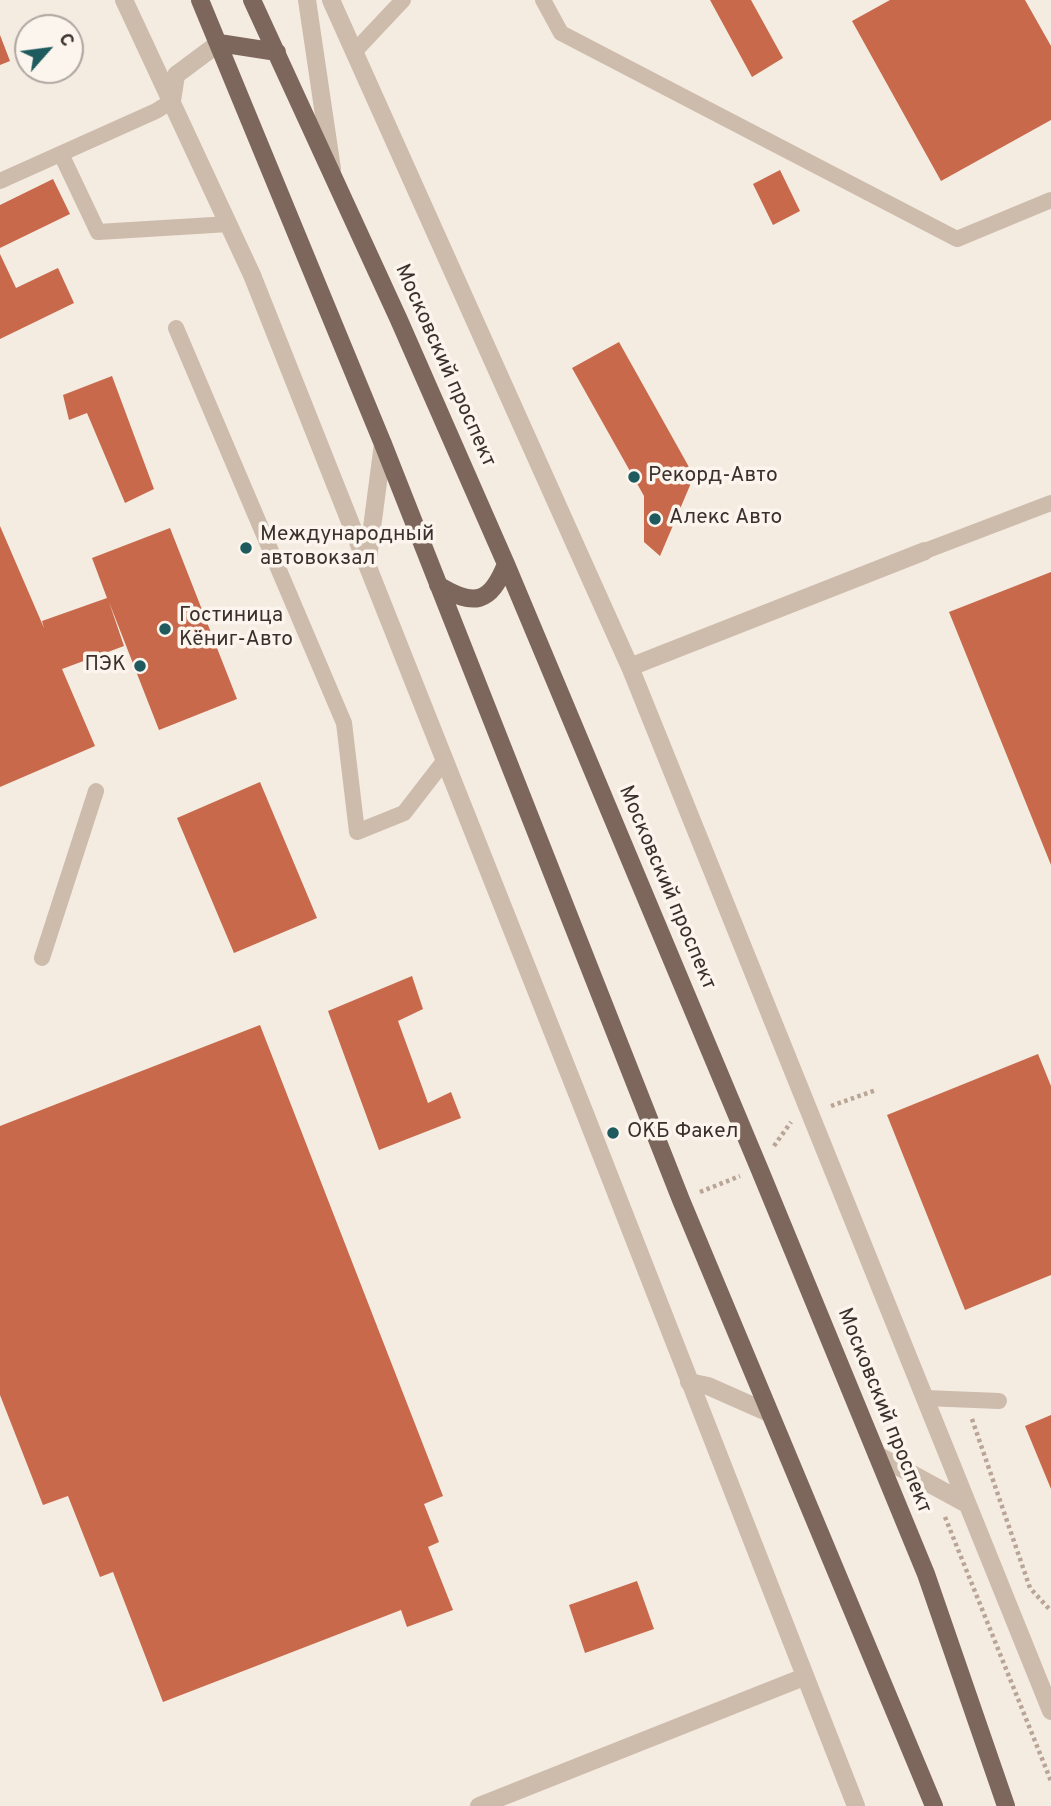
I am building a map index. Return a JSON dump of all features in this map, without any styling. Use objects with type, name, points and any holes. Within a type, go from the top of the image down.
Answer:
[{"type":"main road","points":[[200,0],[383,444],[681,1200],[934,1806]]},
{"type":"main road","name":"Московский проспект","points":[[252,0],[506,564],[759,1168],[926,1574],[1006,1806]]},
{"type":"main road","points":[[219,43],[277,52]]},
{"type":"main road","points":[[438,584],[461,599],[483,596],[497,588],[506,564]]},
{"type":"street","points":[[124,0],[229,224],[367,562],[856,1806]]},
{"type":"street","points":[[307,0],[333,176]]},
{"type":"street","name":"Московский проспект","points":[[331,0],[630,667],[1051,1711]]},
{"type":"street","points":[[172,101],[176,75],[219,43]]},
{"type":"street","points":[[367,562],[383,444]]},
{"type":"street","points":[[630,667],[925,551]]},
{"type":"street","points":[[689,1382],[708,1386],[769,1413]]},
{"type":"street","points":[[877,1455],[967,1504]]},
{"type":"street","points":[[479,1806],[804,1677]]},
{"type":"lane","points":[[355,51],[403,0]]},
{"type":"lane","points":[[543,0],[561,33],[957,239],[1051,200]]},
{"type":"lane","points":[[0,181],[156,111],[172,101]]},
{"type":"lane","points":[[61,154],[98,232],[229,224]]},
{"type":"lane","points":[[176,328],[344,723],[357,832],[404,813],[445,760]]},
{"type":"lane","points":[[925,551],[1051,503]]},
{"type":"lane","points":[[42,958],[96,791]]},
{"type":"lane","points":[[925,1398],[999,1401]]},
{"type":"path","points":[[681,1200],[759,1168],[789,1122]]},
{"type":"path","points":[[965,1400],[1030,1588],[1051,1611]]},
{"type":"building","points":[[710,0],[751,0],[783,58],[752,77]]},
{"type":"building","points":[[890,0],[1025,0],[1051,46],[1051,120],[941,181],[852,21]]},
{"type":"building","points":[[0,35],[10,61],[0,65]]},
{"type":"building","points":[[780,170],[800,211],[773,225],[753,184]]},
{"type":"building","points":[[53,179],[70,214],[0,248],[0,205]]},
{"type":"building","points":[[0,254],[16,288],[58,268],[74,303],[0,339]]},
{"type":"building","points":[[619,342],[694,476],[660,556],[644,542],[644,496],[572,368]]},
{"type":"building","points":[[112,376],[154,489],[125,503],[87,413],[69,420],[63,395]]},
{"type":"building","points":[[0,526],[44,628],[42,621],[107,598],[92,558],[170,528],[237,699],[159,730],[109,602],[124,646],[62,669],[95,746],[0,787]]},
{"type":"building","points":[[1051,572],[1051,865],[949,612]]},
{"type":"building","points":[[260,782],[317,918],[234,953],[177,818]]},
{"type":"building","points":[[412,976],[423,1009],[398,1021],[428,1103],[451,1092],[461,1118],[379,1150],[328,1011]]},
{"type":"building","points":[[260,1025],[443,1496],[424,1504],[439,1542],[428,1547],[453,1610],[407,1627],[401,1610],[163,1702],[113,1572],[100,1577],[68,1496],[43,1505],[0,1395],[0,1126]]},
{"type":"building","points":[[1038,1054],[1051,1086],[1051,1275],[965,1310],[887,1115]]},
{"type":"building","points":[[1051,1415],[1051,1489],[1025,1426]]},
{"type":"building","points":[[637,1581],[654,1629],[585,1653],[569,1605]]},
{"type":"place","name":"Рекорд-Авто","points":[[634,477]]},
{"type":"place","name":"Алекс Авто","points":[[655,519]]},
{"type":"place","name":"Международный автовокзал","points":[[246,548]]},
{"type":"place","name":"Гостиница Кёниг-Авто","points":[[165,629]]},
{"type":"place","name":"ПЭК","points":[[140,666]]},
{"type":"place","name":"ОКБ Факел","points":[[613,1133]]}]
